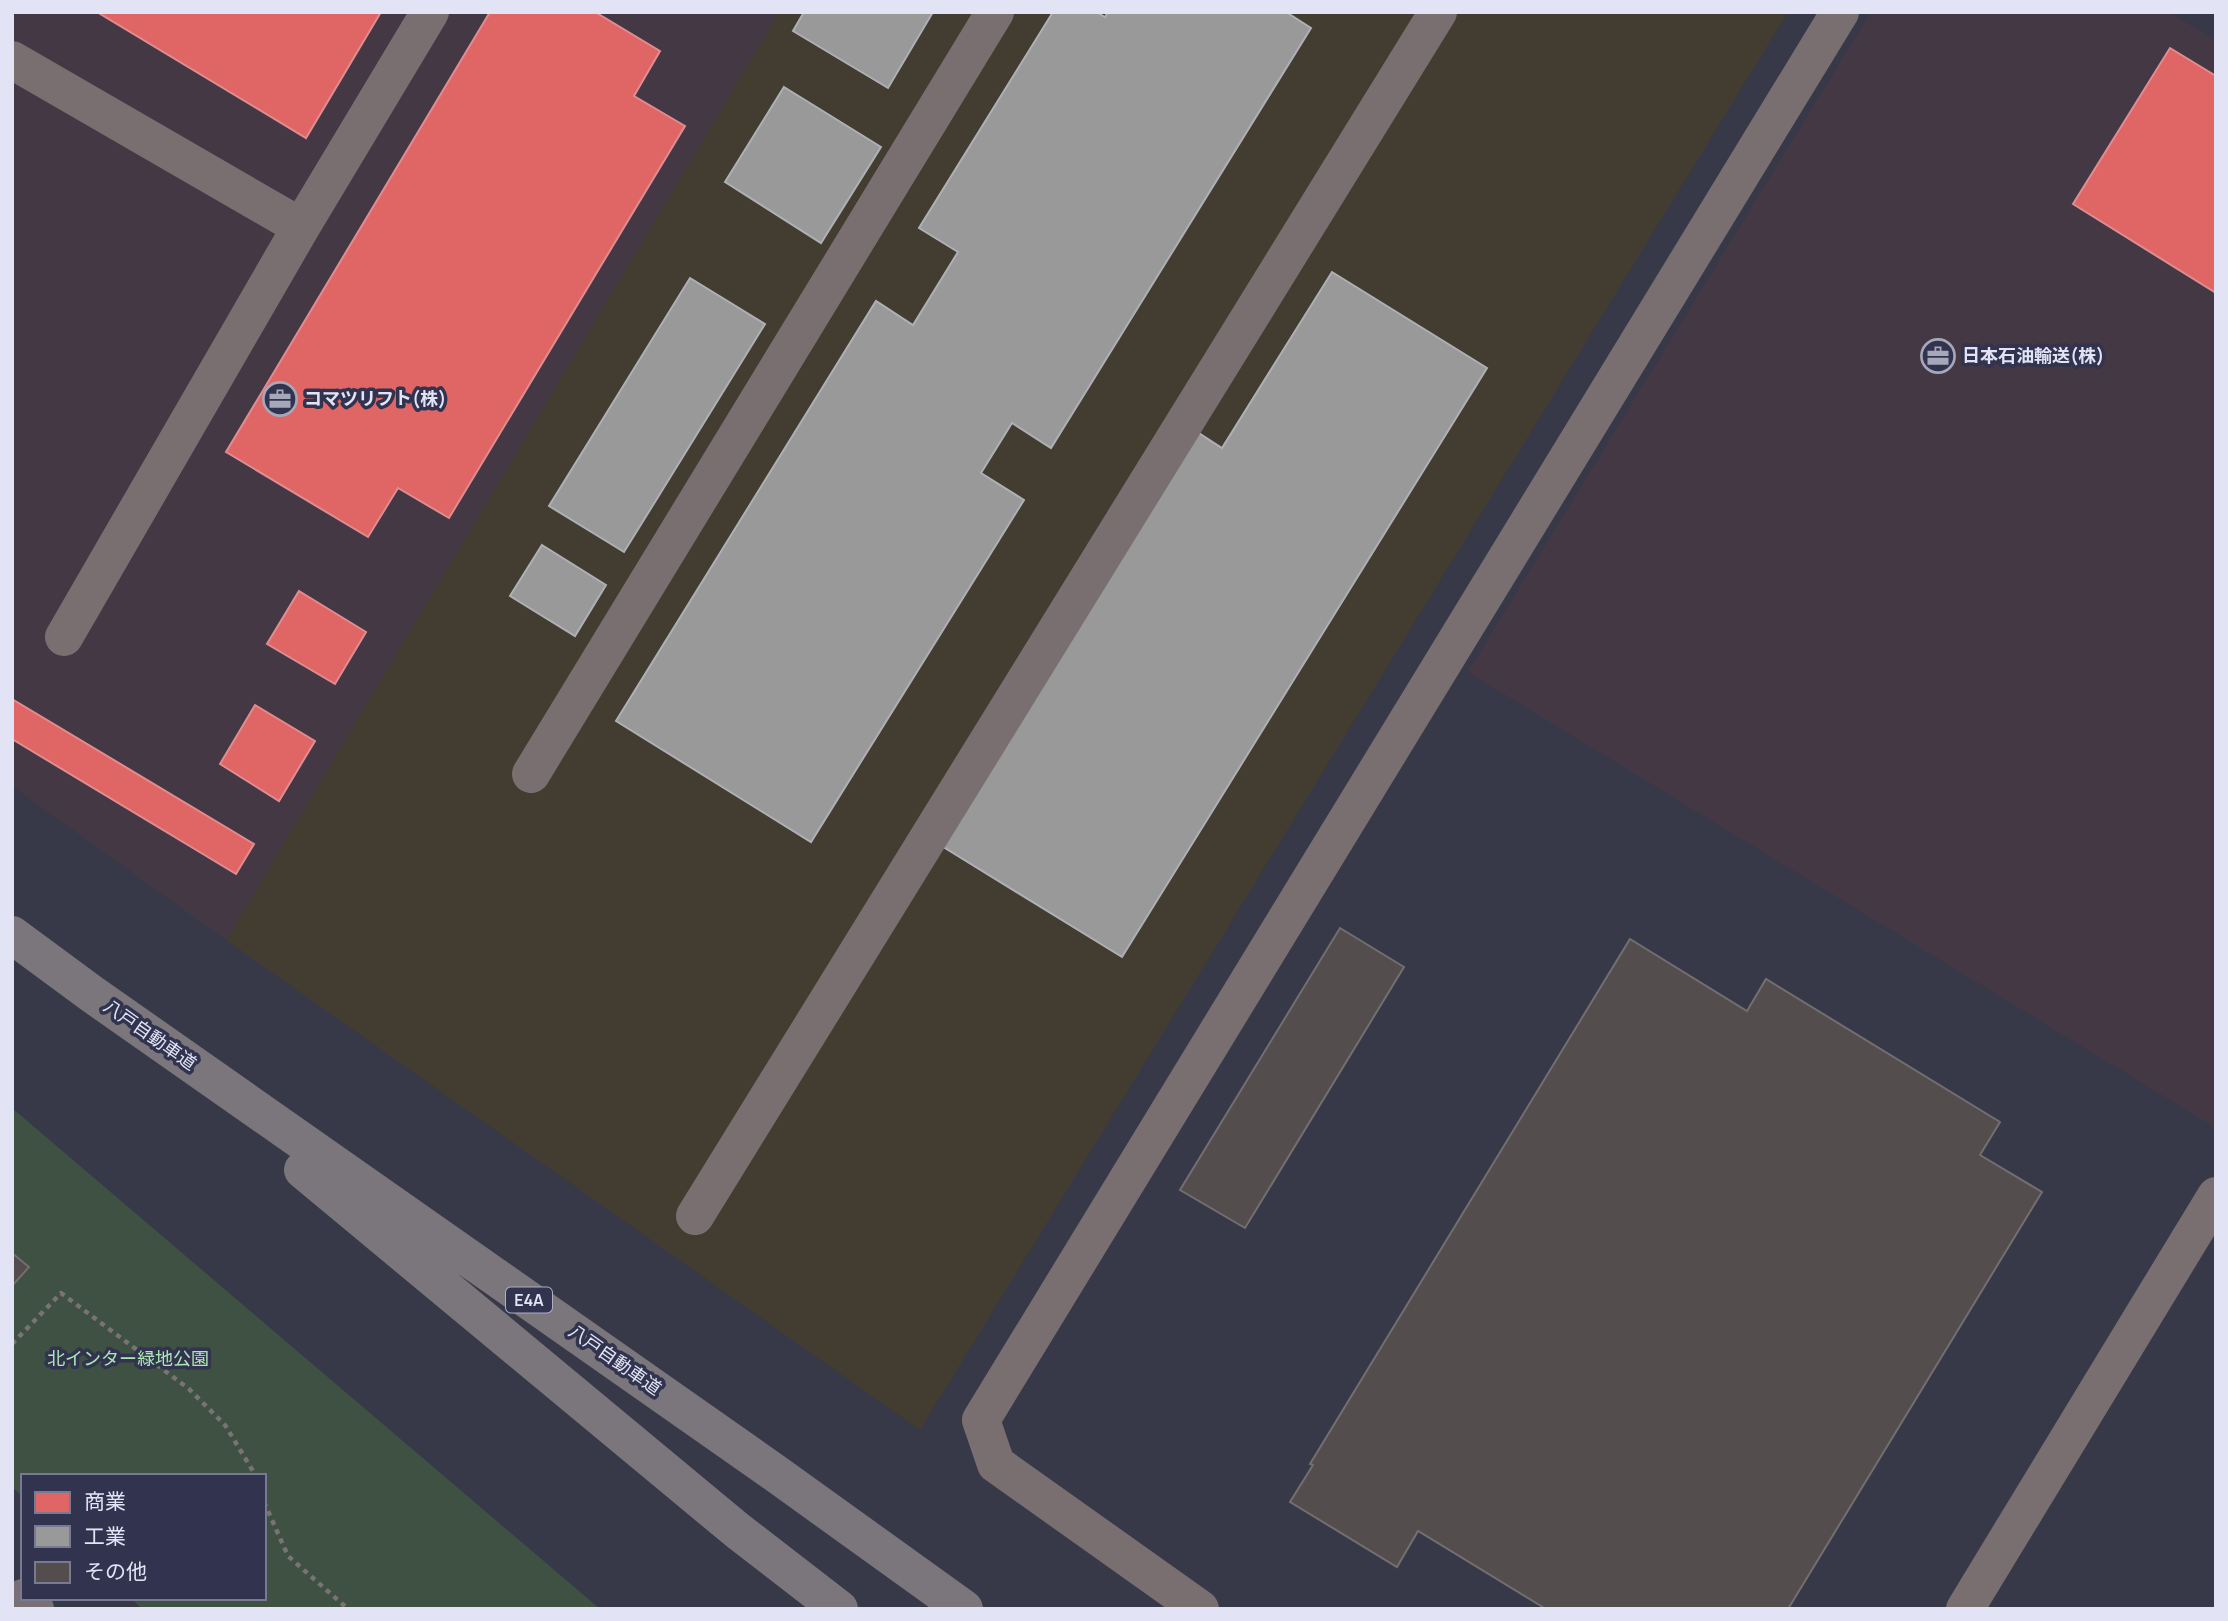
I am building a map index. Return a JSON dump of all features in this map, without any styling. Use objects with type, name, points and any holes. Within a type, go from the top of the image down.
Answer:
[{"type":"highway","name":"八戸自動車道","points":[[12,935],[964,1609]]},
{"type":"highway","name":"八戸自動車道","points":[[92,994],[728,1522],[839,1609]]},
{"type":"street","points":[[64,637],[301,227],[430,12]]},
{"type":"street","points":[[531,774],[995,12]]},
{"type":"street","points":[[695,1216],[1438,12]]},
{"type":"street","points":[[1200,1609],[996,1464],[981,1420],[1840,12]]},
{"type":"street","points":[[12,60],[301,227]]},
{"type":"street","points":[[1965,1609],[2216,1196]]},
{"type":"path","points":[[12,1344],[61,1293],[189,1389],[225,1425],[255,1474]]},
{"type":"path","points":[[266,1506],[288,1556],[348,1609]]},
{"type":"shaded area","name":"コマツリフト(株)","points":[[12,12],[779,12],[226,940],[12,786]]},
{"type":"shaded area","points":[[779,12],[1788,12],[920,1430],[226,940]]},
{"type":"shaded area","name":"日本石油輸送(株)","points":[[1871,12],[2169,12],[2216,41],[2216,1128],[1468,672]]},
{"type":"green space","name":"北インター緑地公園","points":[[12,1108],[600,1609],[142,1609],[133,1600],[266,1600],[266,1474],[21,1474],[21,1495],[12,1487]]},
{"type":"building: 商業","points":[[97,12],[381,12],[306,138]]},
{"type":"building: 商業","points":[[490,12],[595,12],[660,51],[634,96],[685,126],[449,518],[398,488],[368,537],[226,452]]},
{"type":"building: 商業","points":[[2170,48],[2216,76],[2216,293],[2073,204]]},
{"type":"building: 商業","points":[[299,591],[366,632],[335,684],[267,644]]},
{"type":"building: 商業","points":[[12,699],[254,844],[236,874],[12,739]]},
{"type":"building: 商業","points":[[255,705],[315,741],[279,801],[220,764]]},
{"type":"building: 工業","points":[[804,12],[933,12],[888,88],[793,31]]},
{"type":"building: 工業","points":[[1053,12],[1096,12],[1105,17],[1108,12],[1286,12],[1311,28],[1051,448],[1012,423],[981,473],[1024,500],[811,842],[616,721],[876,301],[913,325],[958,252],[919,228]]},
{"type":"building: 工業","points":[[784,87],[881,147],[821,243],[725,182]]},
{"type":"building: 工業","points":[[1332,272],[1487,368],[1122,957],[940,845],[1197,432],[1222,448]]},
{"type":"building: 工業","points":[[690,278],[765,324],[624,552],[549,506]]},
{"type":"building: 工業","points":[[542,545],[606,585],[575,636],[510,596]]},
{"type":"building: その他","points":[[1340,928],[1404,967],[1245,1228],[1180,1190]]},
{"type":"building: その他","points":[[1630,939],[1747,1011],[1766,979],[2000,1122],[1980,1155],[2042,1192],[1788,1609],[1546,1609],[1418,1531],[1397,1567],[1290,1502],[1313,1465],[1310,1464]]},
{"type":"building: その他","points":[[12,1253],[29,1267],[12,1286]]},
{"type":"place","name":"日本石油輸送(株)","points":[[1938,356]]},
{"type":"place","name":"コマツリフト(株)","points":[[280,399]]}]
